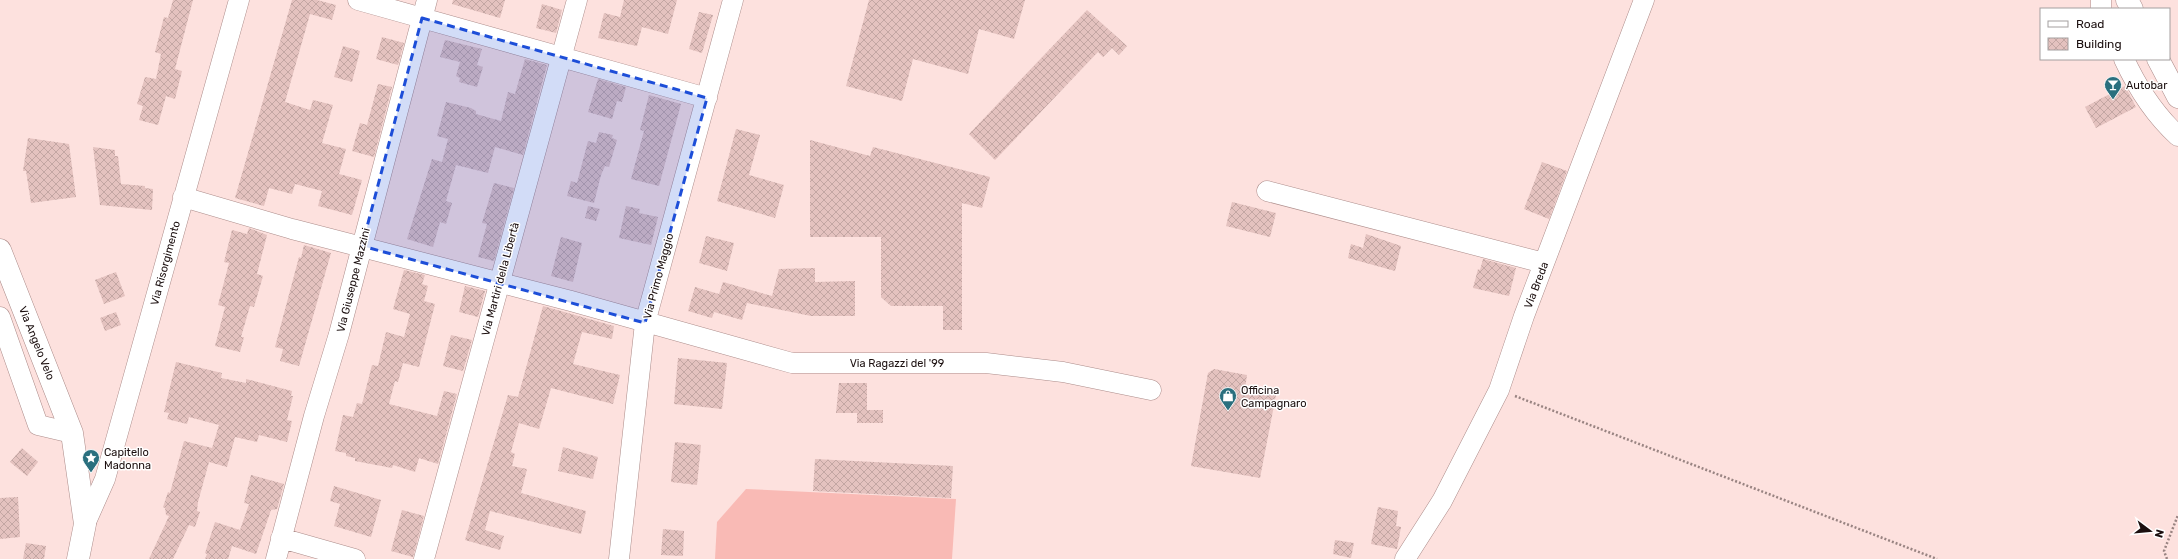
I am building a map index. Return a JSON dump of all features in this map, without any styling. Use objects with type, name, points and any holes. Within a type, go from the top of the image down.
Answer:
[{"type":"main road","points":[[2159,60],[2178,97]]},
{"type":"main road","name":"Via Angelo Velo","points":[[0,251],[72,433],[85,524],[78,559]]},
{"type":"street","name":"Via Risorgimento","points":[[85,524],[105,479],[239,0]]},
{"type":"street","points":[[358,0],[425,9],[561,56],[707,98]]},
{"type":"street","name":"Via Martiri della Libertà","points":[[424,559],[577,0]]},
{"type":"street","name":"Via Primo Maggio","points":[[619,559],[645,323],[733,0]]},
{"type":"street","name":"Via Breda","points":[[1405,559],[1442,501],[1499,390],[1544,263],[1644,0]]},
{"type":"street","name":"Via Giuseppe Mazzini","points":[[276,559],[314,416],[339,334],[425,9]]},
{"type":"street","points":[[2124,60],[2131,75],[2164,124],[2178,136]]},
{"type":"street","points":[[1267,191],[1544,263]]},
{"type":"street","name":"Via Ragazzi del '99","points":[[183,197],[233,213],[500,283],[792,363],[986,363],[1063,372],[1151,390]]},
{"type":"street","points":[[0,317],[38,425],[72,433]]},
{"type":"street","points":[[281,538],[355,559]]},
{"type":"path","points":[[1499,390],[1938,559]]},
{"type":"path","points":[[2167,559],[2164,551],[2178,515]]},
{"type":"highlighted area","points":[[422,18],[707,98],[645,323],[362,246]]},
{"type":"shaded area","points":[[746,489],[956,499],[952,559],[715,559],[717,522]]},
{"type":"building","points":[[173,0],[193,0],[175,69],[182,71],[175,99],[166,96],[158,125],[139,120],[143,106],[137,104],[145,77],[156,79],[161,54],[155,52],[164,17],[168,18]]},
{"type":"building","points":[[292,0],[317,0],[336,5],[332,20],[310,14],[285,102],[310,110],[313,100],[333,105],[322,143],[346,149],[339,174],[362,180],[352,215],[318,206],[322,191],[295,184],[292,194],[269,188],[264,206],[235,198]]},
{"type":"building","points":[[453,0],[505,0],[500,18],[452,4]]},
{"type":"building","points":[[624,0],[677,0],[668,34],[642,27],[637,46],[598,38],[604,13],[620,17]]},
{"type":"building","points":[[869,0],[1025,0],[1014,39],[979,29],[968,74],[913,59],[902,101],[846,86]]},
{"type":"building","points":[[542,4],[562,10],[556,33],[536,28]]},
{"type":"building","points":[[1087,10],[1127,46],[1119,55],[1112,48],[1103,57],[1098,52],[995,160],[969,134]]},
{"type":"building","points":[[699,12],[713,15],[702,53],[689,49]]},
{"type":"building","points":[[382,37],[404,43],[398,65],[376,59]]},
{"type":"building","points":[[445,40],[482,49],[477,65],[483,67],[477,87],[459,82],[460,78],[456,76],[460,62],[440,57]]},
{"type":"building","points":[[343,46],[360,51],[352,82],[334,77]]},
{"type":"building","points":[[525,59],[547,65],[523,155],[495,147],[488,173],[456,165],[446,201],[452,203],[446,224],[440,222],[433,247],[407,239],[432,159],[442,162],[448,139],[437,136],[446,102],[471,108],[476,111],[476,114],[501,121],[508,92],[515,94]]},
{"type":"building","points":[[598,79],[626,87],[622,102],[617,101],[612,119],[588,112]]},
{"type":"building","points":[[378,84],[392,87],[374,157],[352,151],[360,123],[367,125]]},
{"type":"building","points":[[2125,86],[2136,107],[2096,128],[2085,107]]},
{"type":"building","points":[[649,95],[681,104],[659,186],[631,179],[644,131],[640,130]]},
{"type":"building","points":[[736,129],[760,135],[749,175],[784,185],[775,218],[717,201]]},
{"type":"building","points":[[599,132],[613,135],[612,138],[617,140],[609,167],[605,166],[601,175],[594,203],[567,196],[571,181],[577,183],[588,141],[596,143]]},
{"type":"building","points":[[28,138],[69,144],[76,197],[31,203],[26,171],[23,171]]},
{"type":"building","points":[[810,140],[870,156],[873,147],[990,177],[982,208],[962,203],[962,330],[943,330],[943,306],[891,306],[881,297],[881,237],[810,237]]},
{"type":"building","points":[[93,147],[115,150],[115,156],[118,156],[121,184],[145,186],[145,188],[153,189],[152,210],[100,205]]},
{"type":"building","points":[[1542,162],[1567,171],[1549,219],[1524,209]]},
{"type":"building","points":[[494,183],[514,188],[494,261],[478,257],[487,224],[482,223]]},
{"type":"building","points":[[1232,202],[1276,213],[1270,237],[1226,226]]},
{"type":"building","points":[[588,206],[600,209],[596,221],[585,218]]},
{"type":"building","points":[[626,206],[640,209],[639,213],[658,217],[651,245],[619,238]]},
{"type":"building","points":[[249,228],[267,235],[257,274],[263,276],[254,307],[250,306],[241,337],[244,337],[240,352],[215,346],[225,307],[218,305],[229,263],[224,262],[232,230],[247,234]]},
{"type":"building","points":[[1366,234],[1401,246],[1395,271],[1348,258],[1351,244],[1363,248]]},
{"type":"building","points":[[706,236],[734,243],[727,271],[699,263]]},
{"type":"building","points":[[561,237],[582,243],[573,282],[551,276]]},
{"type":"building","points":[[304,245],[331,253],[299,366],[280,361],[283,349],[275,347],[299,257],[301,258]]},
{"type":"building","points":[[1483,259],[1516,268],[1509,296],[1473,288],[1478,269],[1480,270]]},
{"type":"building","points":[[815,268],[815,282],[855,281],[855,316],[811,316],[747,303],[742,320],[714,312],[712,318],[688,311],[695,287],[719,294],[723,282],[772,296],[779,269]]},
{"type":"building","points":[[404,270],[425,275],[422,284],[428,286],[424,301],[435,304],[419,367],[403,363],[398,382],[395,381],[389,404],[437,416],[444,391],[457,394],[438,464],[419,458],[415,472],[393,465],[392,468],[355,461],[355,458],[346,456],[346,453],[335,451],[343,415],[353,417],[357,403],[362,404],[372,365],[378,366],[386,332],[404,337],[410,314],[393,309]]},
{"type":"building","points":[[116,272],[125,296],[104,304],[95,280]]},
{"type":"building","points":[[465,286],[485,291],[478,317],[459,312]]},
{"type":"building","points":[[543,306],[614,326],[612,339],[582,332],[573,364],[620,375],[613,404],[551,388],[539,429],[519,423],[511,452],[515,454],[512,466],[527,469],[521,493],[586,511],[581,534],[490,511],[485,530],[504,536],[500,550],[465,540],[508,395],[518,397]]},
{"type":"building","points":[[116,312],[121,325],[105,331],[100,318]]},
{"type":"building","points":[[451,335],[472,340],[463,371],[443,366]]},
{"type":"building","points":[[678,358],[727,363],[722,409],[674,404]]},
{"type":"building","points":[[176,362],[222,373],[221,378],[246,383],[246,379],[292,391],[291,396],[293,396],[287,420],[292,421],[287,442],[259,435],[257,442],[235,437],[227,467],[209,462],[198,502],[197,511],[200,512],[195,527],[189,525],[173,559],[149,559],[169,516],[166,515],[165,508],[163,507],[168,492],[170,493],[184,441],[212,448],[219,425],[189,417],[187,424],[167,419],[169,413],[164,412]]},
{"type":"building","points":[[1214,369],[1247,375],[1245,389],[1276,395],[1260,478],[1191,466],[1208,373]]},
{"type":"building","points":[[839,383],[867,383],[867,410],[883,410],[883,423],[857,423],[857,413],[836,413]]},
{"type":"building","points":[[675,442],[701,445],[697,485],[671,482]]},
{"type":"building","points":[[563,447],[598,457],[593,479],[558,471]]},
{"type":"building","points":[[22,448],[38,462],[27,476],[10,462]]},
{"type":"building","points":[[815,459],[953,466],[951,498],[813,491]]},
{"type":"building","points":[[251,475],[284,484],[277,509],[271,510],[256,554],[232,546],[228,559],[205,559],[207,554],[205,553],[215,522],[240,530],[249,504],[244,503]]},
{"type":"building","points":[[334,486],[381,500],[371,537],[334,526],[340,504],[330,501]]},
{"type":"building","points":[[18,497],[20,537],[0,539],[0,498]]},
{"type":"building","points":[[1378,507],[1398,511],[1396,526],[1401,527],[1397,549],[1371,544]]},
{"type":"building","points":[[402,510],[424,516],[413,557],[391,551]]},
{"type":"building","points":[[663,529],[684,531],[683,556],[661,555]]},
{"type":"building","points":[[1335,540],[1354,543],[1351,558],[1333,554]]},
{"type":"building","points":[[26,543],[46,546],[44,559],[23,559]]},
{"type":"place","name":"Autobar","points":[[2113,100]]},
{"type":"place","name":"Officina Campagnaro","points":[[1228,411]]},
{"type":"place","name":"Capitello Madonna","points":[[91,473]]}]
